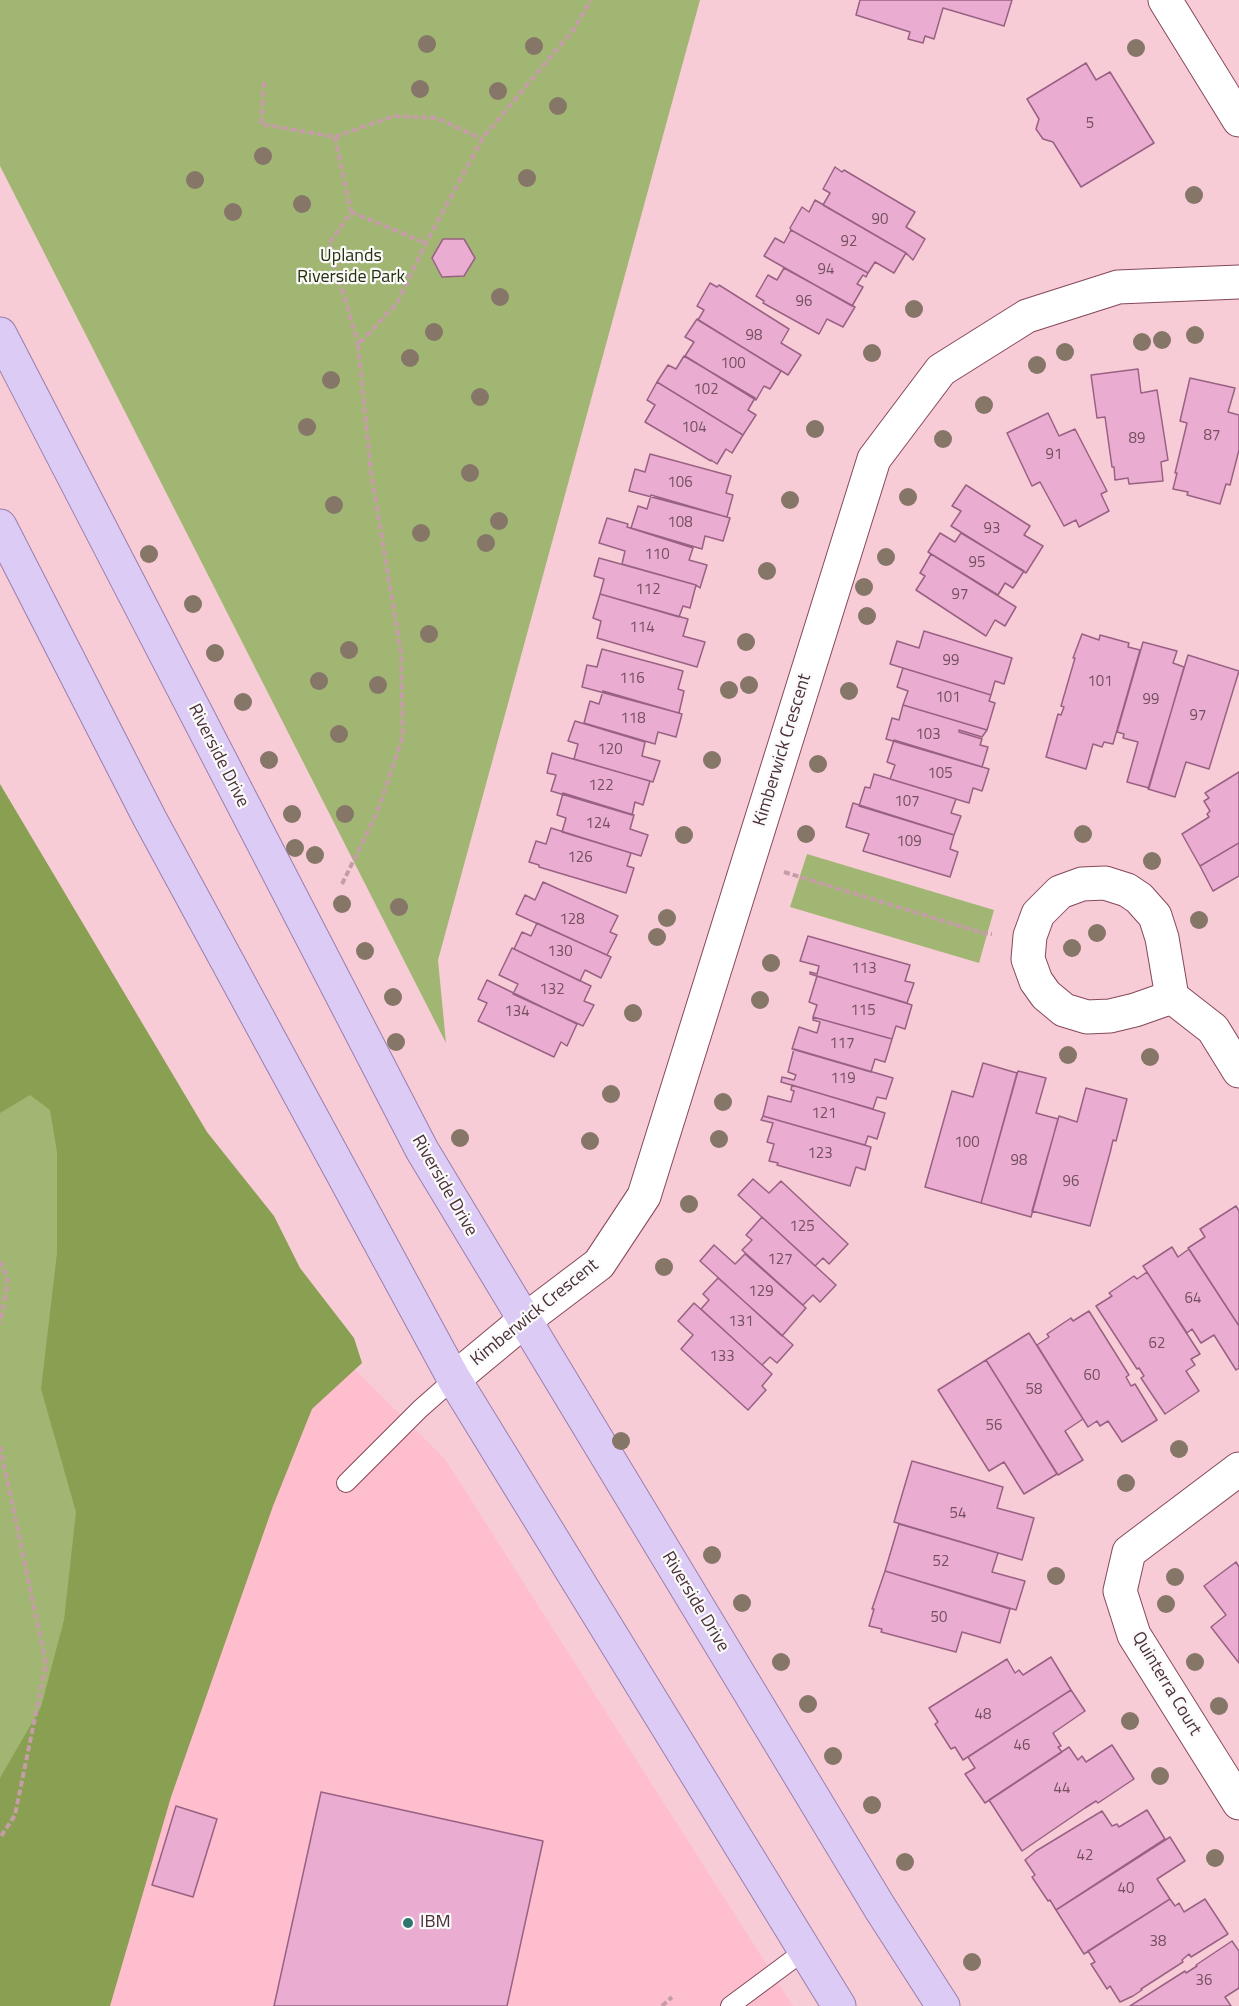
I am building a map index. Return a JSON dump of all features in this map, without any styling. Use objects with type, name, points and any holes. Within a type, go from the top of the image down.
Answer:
[{"type":"main road","name":"Riverside Drive","points":[[0,334],[422,1150],[880,1908],[943,2006]]},
{"type":"main road","points":[[0,526],[150,819],[454,1379],[839,2006]]},
{"type":"street","points":[[1165,0],[1239,120]]},
{"type":"street","name":"Kimberwick Crescent","points":[[454,1379],[525,1320],[599,1264],[644,1197],[874,459],[941,370],[1027,316],[1118,287],[1239,280]]},
{"type":"street","points":[[1172,997],[1110,1016],[1087,1017],[1064,1010],[1046,995],[1036,981],[1029,959],[1030,936],[1038,914],[1060,892],[1082,884],[1105,883],[1127,890],[1139,898],[1155,916],[1162,938],[1172,997],[1213,1029],[1239,1071]]},
{"type":"street","name":"Quinterra Court","points":[[1239,1469],[1129,1552],[1120,1591],[1134,1635],[1239,1803]]},
{"type":"lane","points":[[346,1483],[454,1379]]},
{"type":"lane","points":[[730,2006],[804,1951]]},
{"type":"path","points":[[358,345],[397,303],[426,243],[482,139],[574,28],[591,0]]},
{"type":"path","points":[[264,82],[261,124],[335,137],[394,116],[437,118],[482,139]]},
{"type":"path","points":[[335,137],[351,212],[329,244],[358,345],[371,472],[400,653],[403,736],[377,813],[342,884]]},
{"type":"path","points":[[351,212],[426,243]]},
{"type":"path","points":[[748,861],[982,933],[1030,936]]},
{"type":"path","points":[[0,1261],[8,1280],[0,1324]]},
{"type":"path","points":[[0,1446],[46,1664],[15,1815],[0,1839]]},
{"type":"path","points":[[662,2006],[672,1997]]},
{"type":"shaded area","points":[[272,1287],[445,1459],[793,2006],[76,2006]]},
{"type":"green space","name":"Uplands Riverside Park","points":[[0,0],[700,0],[438,960],[446,1043],[0,166]]},
{"type":"green space","points":[[0,784],[207,1132],[274,1216],[300,1268],[354,1338],[362,1363],[312,1409],[273,1506],[171,1797],[110,2006],[0,2006],[0,1778],[41,1707],[64,1620],[76,1512],[41,1389],[57,1253],[57,1152],[50,1110],[30,1095],[0,1113]]},
{"type":"green space","points":[[0,820],[270,1285],[0,2006]]},
{"type":"green space","points":[[807,854],[994,910],[979,963],[790,907]]},
{"type":"building","points":[[860,0],[1012,0],[1004,26],[943,8],[934,39],[925,36],[923,43],[908,39],[910,32],[856,15]]},
{"type":"building","points":[[1086,63],[1096,80],[1110,72],[1154,143],[1081,187],[1053,142],[1043,139],[1036,129],[1039,119],[1027,99]]},
{"type":"building","points":[[835,167],[915,212],[906,227],[925,239],[913,260],[906,253],[823,205],[830,193],[823,189]]},
{"type":"building","points":[[815,200],[906,253],[894,273],[875,262],[868,273],[791,230],[802,207],[809,212]]},
{"type":"building","points":[[791,230],[868,273],[866,277],[863,275],[857,284],[863,287],[852,306],[764,256],[775,238],[784,243]]},
{"type":"building","points":[[443,239],[464,239],[475,258],[464,276],[442,277],[432,258]]},
{"type":"building","points":[[784,268],[855,307],[843,327],[827,319],[819,334],[763,303],[764,301],[756,296],[768,275],[777,280]]},
{"type":"building","points":[[710,283],[717,287],[719,285],[789,329],[781,343],[801,355],[788,375],[698,320],[704,310],[697,306]]},
{"type":"building","points":[[697,319],[781,371],[770,389],[764,386],[756,400],[685,356],[694,342],[685,337]]},
{"type":"building","points":[[684,356],[755,398],[748,410],[756,415],[743,435],[657,382],[668,365],[676,369]]},
{"type":"building","points":[[1138,369],[1141,393],[1157,390],[1168,460],[1161,462],[1163,481],[1129,484],[1128,478],[1115,480],[1105,417],[1097,418],[1091,375]]},
{"type":"building","points":[[1190,378],[1235,388],[1228,412],[1239,415],[1239,450],[1230,485],[1226,484],[1220,504],[1173,489],[1187,423],[1180,421]]},
{"type":"building","points":[[657,382],[743,435],[732,453],[726,449],[717,464],[645,422],[655,405],[647,400]]},
{"type":"building","points":[[1048,413],[1059,436],[1075,429],[1107,491],[1101,494],[1109,511],[1079,527],[1076,520],[1064,526],[1040,482],[1032,486],[1007,433]]},
{"type":"building","points":[[650,454],[731,476],[726,493],[733,495],[727,517],[629,491],[635,469],[645,472]]},
{"type":"building","points":[[966,485],[1030,526],[1024,535],[1043,546],[1026,573],[951,526],[961,511],[952,506]]},
{"type":"building","points":[[651,495],[730,518],[723,541],[705,536],[702,549],[631,528],[638,506],[647,509]]},
{"type":"building","points":[[607,518],[628,524],[627,527],[693,548],[689,560],[707,565],[700,588],[622,564],[625,551],[599,543]]},
{"type":"building","points":[[940,533],[955,542],[961,533],[1024,571],[1013,588],[1005,583],[998,595],[928,552]]},
{"type":"building","points":[[931,554],[1016,607],[1005,626],[995,620],[986,636],[916,590],[925,576],[920,573]]},
{"type":"building","points":[[599,558],[696,585],[690,608],[683,606],[679,617],[600,594],[604,579],[594,576]]},
{"type":"building","points":[[600,594],[688,619],[683,636],[705,642],[697,667],[597,638],[601,621],[593,618]]},
{"type":"building","points":[[924,631],[1012,658],[1004,684],[995,681],[991,695],[890,664],[897,641],[919,648]]},
{"type":"building","points":[[1082,634],[1099,640],[1100,635],[1129,643],[1128,647],[1140,650],[1113,744],[1104,742],[1102,747],[1093,744],[1086,769],[1046,757],[1058,714],[1061,715],[1064,707],[1061,706],[1075,658],[1073,658]]},
{"type":"building","points":[[1143,642],[1177,651],[1173,663],[1184,667],[1149,788],[1127,782],[1138,742],[1123,738],[1124,734],[1117,732]]},
{"type":"building","points":[[602,649],[683,671],[678,689],[684,691],[679,713],[582,687],[587,665],[597,667]]},
{"type":"building","points":[[1188,655],[1239,671],[1209,769],[1186,762],[1175,797],[1148,789]]},
{"type":"building","points":[[903,668],[991,695],[989,701],[995,703],[987,730],[903,705],[908,691],[897,687]]},
{"type":"building","points":[[603,691],[682,714],[676,737],[658,732],[655,744],[584,723],[590,701],[599,704]]},
{"type":"building","points":[[903,705],[987,730],[982,737],[959,730],[959,732],[982,739],[980,745],[988,747],[982,767],[886,739],[892,718],[899,720]]},
{"type":"building","points":[[575,721],[645,742],[642,756],[660,761],[653,782],[574,759],[578,744],[568,741]]},
{"type":"building","points":[[894,740],[989,769],[982,791],[973,788],[969,803],[890,779],[895,765],[887,762]]},
{"type":"building","points":[[552,753],[650,781],[643,805],[635,802],[632,815],[551,791],[556,775],[547,773]]},
{"type":"building","points":[[1239,772],[1239,843],[1200,866],[1182,834],[1209,817],[1207,814],[1210,811],[1204,801],[1209,798],[1205,793]]},
{"type":"building","points":[[874,774],[956,799],[951,813],[961,816],[954,835],[859,806],[865,787],[870,788]]},
{"type":"building","points":[[563,793],[634,815],[630,829],[648,835],[641,856],[562,832],[566,818],[557,815]]},
{"type":"building","points":[[853,803],[954,835],[950,849],[958,852],[950,877],[863,851],[869,834],[846,827]]},
{"type":"building","points":[[551,828],[631,853],[627,866],[634,868],[626,893],[529,862],[536,841],[546,844]]},
{"type":"building","points":[[1239,843],[1239,876],[1213,891],[1200,866]]},
{"type":"building","points":[[543,882],[618,916],[610,932],[617,935],[607,955],[516,914],[525,895],[535,900]]},
{"type":"building","points":[[537,923],[611,957],[601,978],[585,970],[580,981],[514,949],[522,932],[531,936]]},
{"type":"building","points":[[808,936],[910,965],[905,981],[914,983],[907,1003],[810,974],[810,972],[817,974],[819,966],[800,961]]},
{"type":"building","points":[[512,948],[591,986],[584,1001],[594,1005],[583,1026],[513,994],[518,984],[499,975]]},
{"type":"building","points":[[817,976],[912,1005],[905,1029],[896,1026],[892,1039],[813,1017],[817,1005],[809,1002]]},
{"type":"building","points":[[487,980],[577,1024],[567,1046],[561,1042],[554,1057],[478,1021],[487,1003],[478,999]]},
{"type":"building","points":[[813,1017],[892,1039],[885,1062],[875,1059],[871,1072],[792,1049],[799,1027],[817,1033],[820,1022],[813,1020]]},
{"type":"building","points":[[794,1049],[893,1078],[886,1099],[877,1097],[873,1109],[781,1082],[782,1077],[794,1080],[796,1075],[788,1072]]},
{"type":"building","points":[[983,1063],[1017,1073],[981,1203],[925,1187],[952,1091],[973,1097]]},
{"type":"building","points":[[1018,1071],[1046,1078],[1036,1113],[1058,1119],[1031,1217],[981,1203]]},
{"type":"building","points":[[792,1085],[885,1113],[877,1139],[868,1136],[865,1145],[763,1116],[768,1096],[791,1102],[794,1091],[791,1090]]},
{"type":"building","points":[[1086,1088],[1127,1099],[1116,1141],[1113,1140],[1090,1226],[1032,1211],[1059,1116],[1077,1122]]},
{"type":"building","points":[[763,1116],[871,1147],[865,1170],[856,1167],[850,1186],[769,1161],[774,1144],[767,1142],[773,1123],[761,1120]]},
{"type":"building","points":[[753,1179],[769,1193],[781,1181],[848,1244],[829,1264],[823,1258],[815,1266],[738,1195]]},
{"type":"building","points":[[1236,1206],[1239,1211],[1239,1326],[1188,1248],[1205,1237],[1200,1229]]},
{"type":"building","points":[[762,1217],[836,1285],[820,1302],[813,1295],[803,1305],[742,1250],[752,1240],[746,1235]]},
{"type":"building","points":[[714,1245],[735,1264],[745,1254],[806,1308],[782,1336],[700,1261]]},
{"type":"building","points":[[1172,1247],[1178,1257],[1189,1249],[1239,1326],[1239,1368],[1236,1370],[1214,1335],[1201,1343],[1192,1329],[1187,1333],[1143,1266]]},
{"type":"building","points":[[1147,1272],[1200,1354],[1191,1359],[1195,1365],[1186,1371],[1199,1391],[1165,1414],[1141,1378],[1144,1376],[1139,1368],[1137,1369],[1096,1306],[1112,1296],[1109,1293],[1134,1276],[1137,1279]]},
{"type":"building","points":[[718,1278],[793,1345],[777,1363],[770,1357],[762,1365],[701,1309],[709,1300],[703,1294]]},
{"type":"building","points":[[694,1303],[772,1374],[762,1386],[766,1390],[748,1410],[681,1349],[693,1335],[678,1321]]},
{"type":"building","points":[[1089,1311],[1129,1375],[1126,1377],[1131,1386],[1135,1384],[1157,1420],[1122,1442],[1108,1421],[1100,1426],[1097,1421],[1088,1427],[1037,1345],[1049,1337],[1047,1334],[1071,1318],[1073,1321]]},
{"type":"building","points":[[1029,1333],[1083,1419],[1065,1431],[1083,1460],[1058,1475],[986,1360]]},
{"type":"building","points":[[986,1360],[1057,1474],[1024,1494],[1004,1462],[989,1471],[938,1390]]},
{"type":"building","points":[[912,1461],[1003,1487],[997,1508],[1034,1518],[1022,1560],[894,1522]]},
{"type":"building","points":[[899,1524],[998,1553],[992,1572],[1025,1581],[1016,1610],[885,1571]]},
{"type":"building","points":[[1236,1562],[1239,1567],[1239,1663],[1211,1627],[1226,1615],[1204,1586]]},
{"type":"building","points":[[885,1571],[1010,1609],[1000,1643],[962,1632],[956,1652],[881,1632],[882,1629],[869,1626],[874,1609],[872,1609]]},
{"type":"building","points":[[1051,1657],[1071,1690],[963,1760],[955,1747],[951,1749],[935,1724],[938,1722],[929,1708],[1007,1659],[1015,1673],[1019,1670],[1023,1675]]},
{"type":"building","points":[[1071,1690],[1085,1711],[1053,1733],[1062,1752],[985,1803],[965,1774],[975,1768],[968,1757]]},
{"type":"building","points":[[1112,1745],[1134,1779],[1098,1803],[1096,1801],[1085,1808],[1022,1851],[989,1800],[1069,1747],[1078,1760],[1082,1756],[1086,1762]]},
{"type":"building","name":"IBM","points":[[321,1792],[543,1841],[507,2006],[274,2006]]},
{"type":"building","points":[[176,1806],[217,1819],[193,1897],[152,1885]]},
{"type":"building","points":[[1147,1810],[1165,1839],[1056,1910],[1032,1877],[1035,1875],[1025,1860],[1102,1811],[1112,1826],[1117,1824],[1119,1827]]},
{"type":"building","points":[[1170,1837],[1185,1861],[1157,1879],[1170,1899],[1084,1954],[1056,1910]]},
{"type":"building","points":[[1170,1899],[1175,1906],[1179,1903],[1184,1912],[1205,1899],[1228,1934],[1191,1957],[1189,1954],[1182,1960],[1183,1962],[1133,1996],[1120,2002],[1110,1986],[1107,1989],[1091,1964],[1095,1962],[1088,1951]]},
{"type":"building","points":[[1232,1941],[1239,1951],[1239,1988],[1225,1997],[1231,2006],[1130,2006],[1185,1971],[1186,1973],[1197,1966]]},
{"type":"place","name":"IBM","points":[[408,1923]]}]
